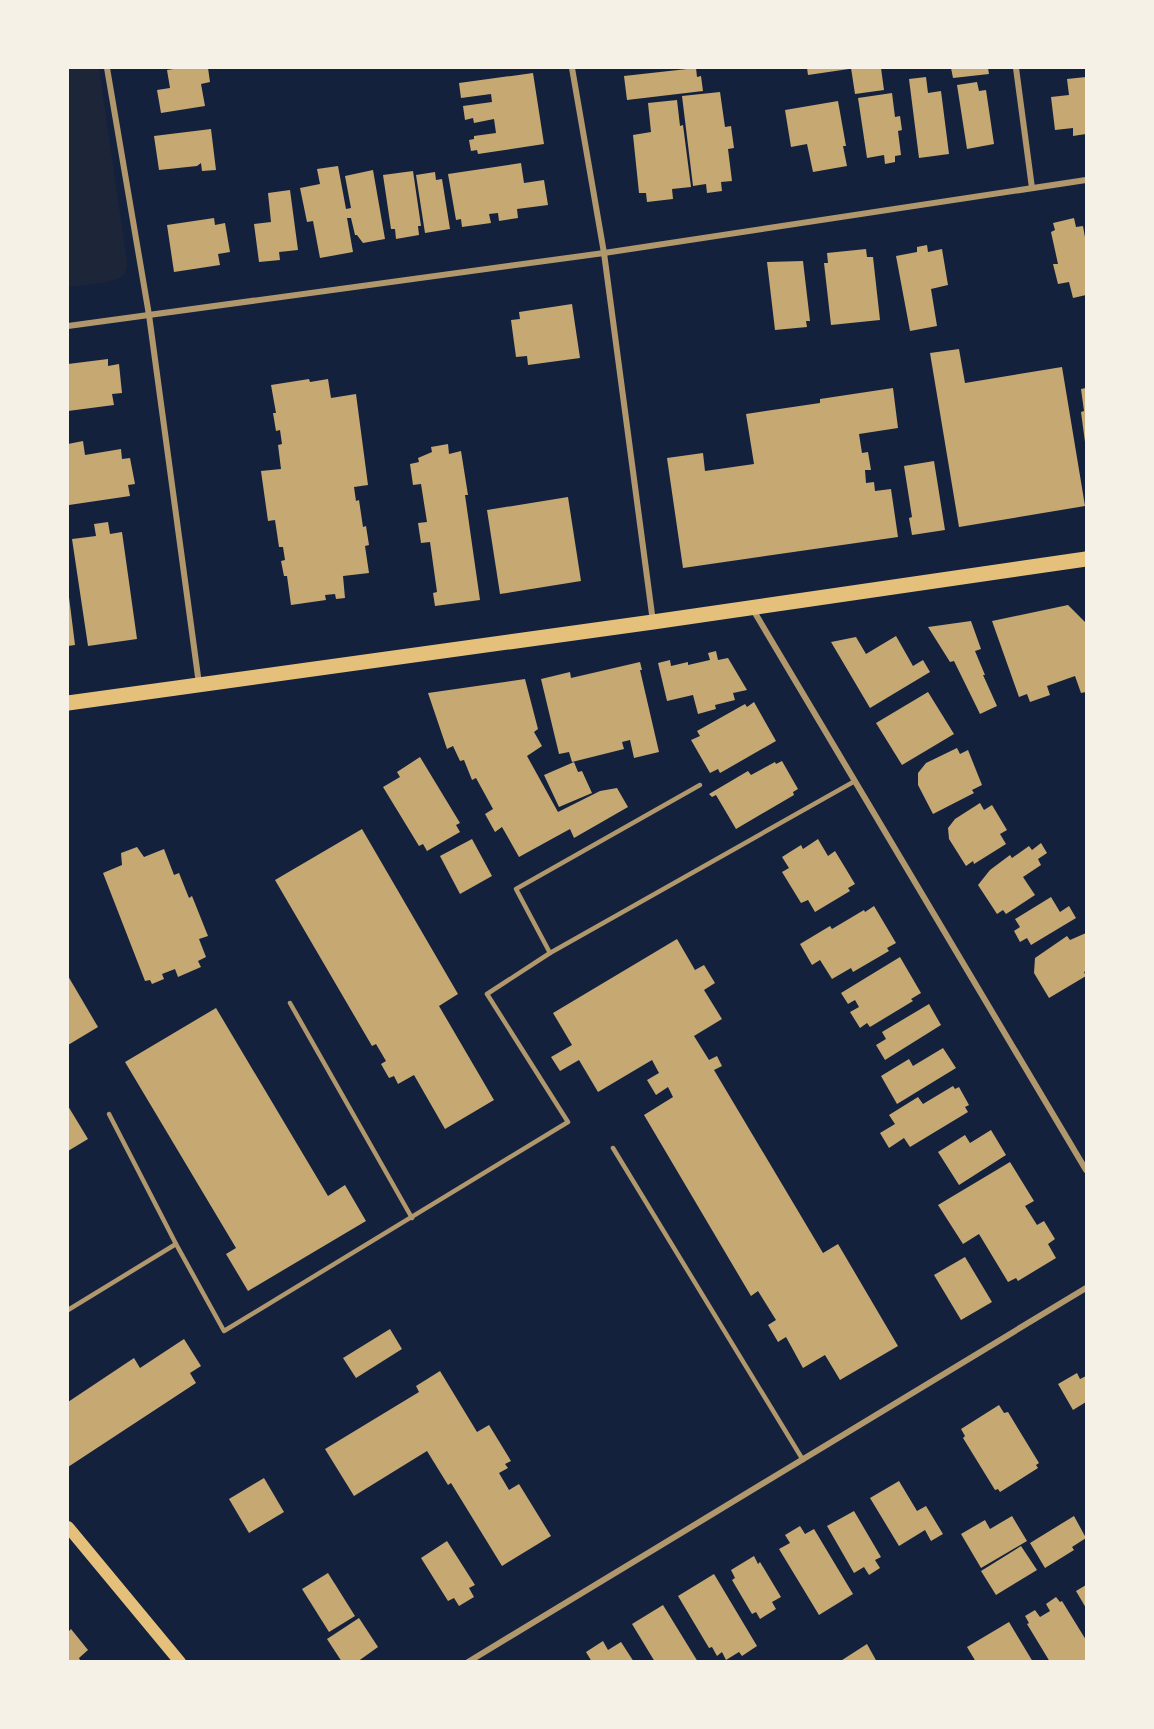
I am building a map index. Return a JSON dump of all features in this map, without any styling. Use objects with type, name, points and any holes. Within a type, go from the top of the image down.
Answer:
[{"type":"main road","points":[[68,703],[1086,559]]},
{"type":"main road","points":[[68,1527],[180,1662]]},
{"type":"street","points":[[107,68],[149,315],[199,684]]},
{"type":"street","points":[[572,68],[604,254],[653,622]]},
{"type":"street","points":[[1016,68],[1032,188]]},
{"type":"street","points":[[68,326],[604,254],[1086,180]]},
{"type":"street","points":[[751,608],[1086,1170]]},
{"type":"street","points":[[468,1662],[1086,1288]]},
{"type":"lane","points":[[109,1114],[224,1331],[568,1122],[487,994],[550,954],[855,781]]},
{"type":"lane","points":[[550,954],[516,889],[700,785]]},
{"type":"lane","points":[[290,1003],[412,1218]]},
{"type":"lane","points":[[613,1148],[803,1460]]},
{"type":"lane","points":[[68,1310],[176,1244]]},
{"type":"shaded area","points":[[68,68],[99,68],[127,268],[125,273],[117,279],[68,287]]},
{"type":"building","points":[[208,68],[210,82],[201,84],[205,106],[161,113],[157,90],[170,88],[167,70]]},
{"type":"building","points":[[696,68],[697,77],[701,76],[703,91],[627,100],[624,76]]},
{"type":"building","points":[[807,68],[849,68],[849,69],[808,75]]},
{"type":"building","points":[[851,68],[881,68],[884,90],[855,94]]},
{"type":"building","points":[[951,68],[988,68],[989,74],[953,78]]},
{"type":"building","points":[[533,73],[544,144],[478,154],[477,150],[471,151],[469,140],[474,139],[474,136],[496,133],[494,119],[474,123],[473,118],[465,120],[463,106],[492,102],[491,94],[461,98],[459,83]]},
{"type":"building","points":[[926,77],[928,93],[941,91],[949,154],[919,158],[909,79]]},
{"type":"building","points":[[1086,77],[1086,134],[1073,136],[1073,128],[1055,130],[1051,97],[1069,95],[1067,79]]},
{"type":"building","points":[[977,82],[979,91],[986,90],[994,144],[967,149],[957,85]]},
{"type":"building","points":[[720,92],[725,127],[731,126],[734,148],[728,149],[732,181],[721,182],[722,191],[707,193],[706,184],[693,186],[682,96]]},
{"type":"building","points":[[892,93],[895,117],[900,116],[902,130],[898,131],[901,155],[895,156],[895,162],[885,164],[884,155],[867,158],[858,98]]},
{"type":"building","points":[[677,100],[680,126],[683,125],[691,187],[672,189],[673,199],[647,202],[646,193],[639,193],[633,135],[651,132],[648,103]]},
{"type":"building","points":[[838,101],[847,166],[813,172],[807,144],[791,147],[785,110]]},
{"type":"building","points":[[211,129],[216,170],[202,171],[201,163],[197,166],[159,170],[154,136]]},
{"type":"building","points":[[521,163],[524,183],[544,180],[548,205],[517,209],[518,218],[499,221],[498,213],[489,214],[491,223],[462,227],[461,219],[456,220],[448,174]]},
{"type":"building","points":[[338,166],[346,209],[351,208],[345,176],[373,170],[385,239],[363,243],[355,235],[351,218],[347,218],[353,252],[320,258],[313,221],[307,222],[300,188],[320,184],[317,169]]},
{"type":"building","points":[[413,171],[421,226],[418,226],[419,235],[396,239],[395,229],[391,229],[383,175]]},
{"type":"building","points":[[435,172],[436,180],[442,179],[450,229],[425,233],[416,175]]},
{"type":"building","points":[[290,190],[298,250],[279,252],[280,260],[259,262],[254,224],[271,222],[268,193]]},
{"type":"building","points":[[214,218],[215,225],[225,223],[230,252],[218,254],[220,265],[174,272],[167,225]]},
{"type":"building","points":[[1074,218],[1076,227],[1083,226],[1086,243],[1086,295],[1073,298],[1069,282],[1058,284],[1053,264],[1058,264],[1051,232],[1055,230],[1053,223]]},
{"type":"building","points":[[927,245],[928,252],[942,249],[948,285],[931,289],[937,326],[910,331],[896,256],[917,252],[917,247]]},
{"type":"building","points":[[866,249],[867,257],[873,257],[880,320],[831,325],[824,263],[828,263],[827,253]]},
{"type":"building","points":[[803,261],[810,321],[806,321],[807,327],[775,330],[767,262]]},
{"type":"building","points":[[572,304],[580,358],[528,365],[527,356],[516,357],[511,320],[520,319],[519,312]]},
{"type":"building","points":[[959,349],[965,383],[1062,367],[1085,506],[959,527],[930,353]]},
{"type":"building","points":[[108,359],[108,366],[119,364],[122,393],[112,394],[114,405],[68,411],[68,364]]},
{"type":"building","points":[[309,379],[310,382],[328,379],[331,398],[356,394],[368,485],[354,487],[356,501],[359,500],[363,527],[366,526],[369,545],[365,546],[369,573],[343,576],[345,598],[336,599],[335,594],[325,595],[326,600],[291,605],[287,576],[284,576],[281,561],[285,560],[283,547],[279,547],[275,520],[268,521],[261,471],[281,469],[278,445],[282,444],[280,430],[276,431],[273,413],[276,413],[271,385]]},
{"type":"building","points":[[893,388],[898,428],[859,434],[862,453],[868,452],[871,470],[865,470],[866,483],[874,482],[875,491],[891,489],[898,537],[683,568],[667,458],[703,453],[705,471],[754,464],[746,414],[820,403],[820,399]]},
{"type":"building","points":[[1086,388],[1086,442],[1085,442],[1081,389]]},
{"type":"building","points":[[83,441],[85,455],[121,449],[122,459],[130,458],[135,484],[128,485],[130,496],[69,505],[68,444]]},
{"type":"building","points":[[448,444],[449,454],[461,451],[480,600],[435,606],[433,593],[437,592],[430,542],[421,543],[418,523],[427,522],[421,484],[413,485],[410,464],[419,462],[418,458],[432,452],[431,447]]},
{"type":"building","points":[[934,461],[945,530],[912,535],[909,518],[912,517],[904,466]]},
{"type":"building","points":[[568,497],[581,581],[500,594],[487,510]]},
{"type":"building","points":[[108,522],[110,534],[122,532],[137,639],[88,646],[72,539],[96,536],[94,524]]},
{"type":"building","points":[[68,597],[75,645],[68,646]]},
{"type":"building","points":[[1068,605],[1086,623],[1086,692],[1081,693],[1075,676],[1047,686],[1050,695],[1030,702],[1027,694],[1019,697],[992,621]]},
{"type":"building","points":[[971,621],[981,649],[975,651],[997,706],[980,714],[954,661],[950,662],[928,627]]},
{"type":"building","points":[[896,636],[913,666],[923,660],[930,672],[870,708],[831,642],[856,637],[866,654]]},
{"type":"building","points":[[716,651],[718,660],[728,658],[747,690],[733,693],[735,700],[715,705],[716,709],[698,714],[693,695],[667,701],[658,663],[670,660],[671,666],[688,662],[688,665],[710,660],[708,653]]},
{"type":"building","points":[[640,662],[659,752],[634,758],[630,740],[622,742],[624,749],[572,762],[569,752],[559,754],[541,679],[570,672],[571,678]]},
{"type":"building","points":[[525,679],[538,729],[534,732],[542,746],[527,756],[558,812],[600,791],[617,788],[628,807],[574,838],[570,829],[519,857],[502,827],[495,832],[485,814],[493,809],[476,778],[472,780],[464,760],[460,761],[453,746],[447,749],[428,693]]},
{"type":"building","points":[[928,692],[954,734],[902,765],[876,723]]},
{"type":"building","points":[[754,702],[776,741],[720,773],[718,769],[710,773],[691,740],[700,736],[697,731],[745,704],[747,707]]},
{"type":"building","points":[[957,748],[960,754],[968,750],[982,785],[972,790],[974,793],[933,814],[918,785],[918,773],[926,763]]},
{"type":"building","points":[[420,757],[460,823],[456,825],[460,832],[427,851],[423,844],[419,846],[383,787],[400,777],[397,772]]},
{"type":"building","points":[[782,761],[798,789],[793,792],[794,795],[736,829],[716,795],[712,797],[709,794],[748,771],[751,775],[775,762],[776,764]]},
{"type":"building","points":[[574,762],[578,772],[582,771],[592,793],[559,807],[544,775]]},
{"type":"building","points":[[980,803],[984,810],[992,805],[1007,830],[1000,834],[1006,844],[974,864],[973,861],[966,866],[949,839],[948,828],[955,819]]},
{"type":"building","points":[[362,829],[458,994],[439,1006],[494,1100],[445,1129],[414,1075],[398,1084],[394,1076],[389,1078],[381,1064],[386,1061],[376,1044],[372,1046],[275,880]]},
{"type":"building","points":[[472,839],[492,876],[460,894],[440,856]]},
{"type":"building","points":[[818,839],[828,856],[835,851],[855,884],[848,888],[850,891],[815,912],[808,900],[801,903],[782,872],[789,868],[782,857],[801,845],[803,849]]},
{"type":"building","points":[[1041,843],[1047,853],[1038,859],[1041,865],[1023,877],[1035,895],[1006,914],[1003,910],[997,914],[978,885],[990,870],[1010,855],[1012,858],[1029,846],[1032,850]]},
{"type":"building","points":[[137,847],[144,857],[164,849],[174,875],[179,873],[189,898],[192,896],[208,936],[199,939],[206,957],[198,961],[201,967],[178,977],[175,969],[162,974],[164,979],[152,984],[150,980],[145,981],[103,873],[122,865],[121,853]]},
{"type":"building","points":[[1051,897],[1060,912],[1069,906],[1076,918],[1031,945],[1027,938],[1020,942],[1014,931],[1020,927],[1015,919]]},
{"type":"building","points":[[874,906],[896,943],[887,948],[889,951],[853,972],[851,968],[832,979],[820,960],[812,965],[800,944],[830,926],[832,929]]},
{"type":"building","points":[[1086,933],[1086,971],[1084,972],[1086,976],[1049,998],[1034,973],[1035,958],[1067,936],[1070,940]]},
{"type":"building","points":[[677,939],[695,970],[704,965],[715,983],[704,990],[722,1019],[694,1036],[709,1060],[717,1056],[722,1066],[714,1070],[823,1253],[838,1244],[898,1346],[840,1380],[825,1355],[803,1368],[786,1337],[778,1342],[768,1325],[776,1320],[758,1291],[751,1296],[644,1115],[673,1097],[668,1087],[656,1095],[647,1080],[659,1073],[652,1060],[598,1092],[579,1060],[560,1071],[551,1057],[572,1045],[553,1013]]},
{"type":"building","points":[[900,957],[921,993],[911,999],[913,1001],[870,1027],[867,1023],[860,1028],[850,1012],[859,1007],[855,1000],[848,1004],[841,993]]},
{"type":"building","points":[[68,976],[98,1027],[68,1045]]},
{"type":"building","points":[[929,1004],[941,1025],[885,1060],[876,1045],[886,1039],[882,1032]]},
{"type":"building","points":[[216,1008],[328,1196],[345,1185],[366,1221],[248,1291],[226,1254],[236,1248],[125,1062]]},
{"type":"building","points":[[943,1048],[956,1068],[897,1104],[881,1076],[909,1059],[913,1066]]},
{"type":"building","points":[[953,1086],[955,1089],[959,1087],[969,1105],[965,1107],[968,1112],[910,1147],[904,1138],[889,1148],[880,1133],[895,1124],[889,1115],[918,1097],[923,1104]]},
{"type":"building","points":[[68,1106],[88,1139],[68,1151]]},
{"type":"building","points":[[991,1130],[1006,1155],[959,1185],[938,1152],[965,1135],[970,1143]]},
{"type":"building","points":[[1010,1162],[1034,1201],[1025,1206],[1037,1225],[1044,1221],[1055,1239],[1048,1244],[1056,1258],[1018,1281],[1016,1278],[1008,1282],[979,1234],[963,1244],[938,1205]]},
{"type":"building","points":[[965,1257],[992,1302],[961,1320],[934,1275]]},
{"type":"building","points":[[390,1329],[402,1349],[356,1378],[343,1358]]},
{"type":"building","points":[[184,1339],[201,1366],[190,1373],[196,1383],[68,1467],[68,1402],[134,1358],[140,1368]]},
{"type":"building","points":[[440,1371],[477,1432],[489,1425],[511,1461],[505,1464],[508,1468],[499,1473],[509,1490],[519,1484],[551,1536],[502,1566],[451,1483],[448,1485],[427,1451],[354,1496],[325,1449],[419,1392],[416,1386]]},
{"type":"building","points":[[1077,1373],[1080,1379],[1086,1376],[1086,1402],[1073,1410],[1058,1384]]},
{"type":"building","points":[[999,1405],[1004,1413],[1008,1412],[1039,1463],[1036,1465],[1038,1468],[1000,1492],[998,1489],[995,1490],[963,1438],[965,1436],[961,1429]]},
{"type":"building","points":[[264,1478],[284,1512],[249,1533],[229,1499]]},
{"type":"building","points":[[899,1481],[917,1511],[926,1506],[943,1534],[931,1541],[925,1530],[899,1546],[870,1498]]},
{"type":"building","points":[[854,1511],[881,1557],[875,1560],[880,1568],[869,1575],[864,1567],[854,1573],[827,1526]]},
{"type":"building","points":[[1012,1516],[1027,1541],[981,1568],[961,1534],[985,1520],[990,1529]]},
{"type":"building","points":[[1074,1516],[1086,1538],[1072,1547],[1074,1550],[1045,1568],[1030,1543]]},
{"type":"building","points":[[800,1526],[805,1534],[814,1529],[853,1594],[819,1615],[779,1549],[790,1543],[785,1535]]},
{"type":"building","points":[[447,1541],[475,1585],[469,1588],[474,1597],[459,1606],[454,1598],[448,1601],[421,1558]]},
{"type":"building","points":[[1021,1546],[1037,1570],[996,1595],[981,1571]]},
{"type":"building","points":[[754,1556],[781,1597],[772,1602],[776,1609],[760,1619],[756,1612],[752,1614],[732,1580],[735,1578],[731,1570]]},
{"type":"building","points":[[328,1573],[355,1616],[329,1632],[302,1589]]},
{"type":"building","points":[[714,1574],[757,1646],[742,1656],[739,1652],[726,1660],[722,1652],[717,1656],[712,1647],[709,1648],[678,1596]]},
{"type":"building","points":[[1086,1585],[1086,1608],[1076,1591]]},
{"type":"building","points":[[1056,1597],[1060,1602],[1062,1601],[1086,1640],[1086,1662],[1050,1662],[1027,1624],[1029,1623],[1025,1616],[1035,1610],[1040,1617],[1050,1611],[1046,1604]]},
{"type":"building","points":[[663,1605],[698,1662],[655,1662],[632,1624]]},
{"type":"building","points":[[359,1618],[378,1647],[357,1662],[342,1662],[327,1639]]},
{"type":"building","points":[[1009,1622],[1033,1662],[976,1662],[967,1647]]},
{"type":"building","points":[[71,1629],[88,1650],[79,1658],[79,1662],[68,1662],[68,1632]]},
{"type":"building","points":[[603,1641],[608,1650],[621,1642],[634,1662],[592,1662],[586,1652]]},
{"type":"building","points":[[867,1644],[877,1662],[839,1662]]}]
